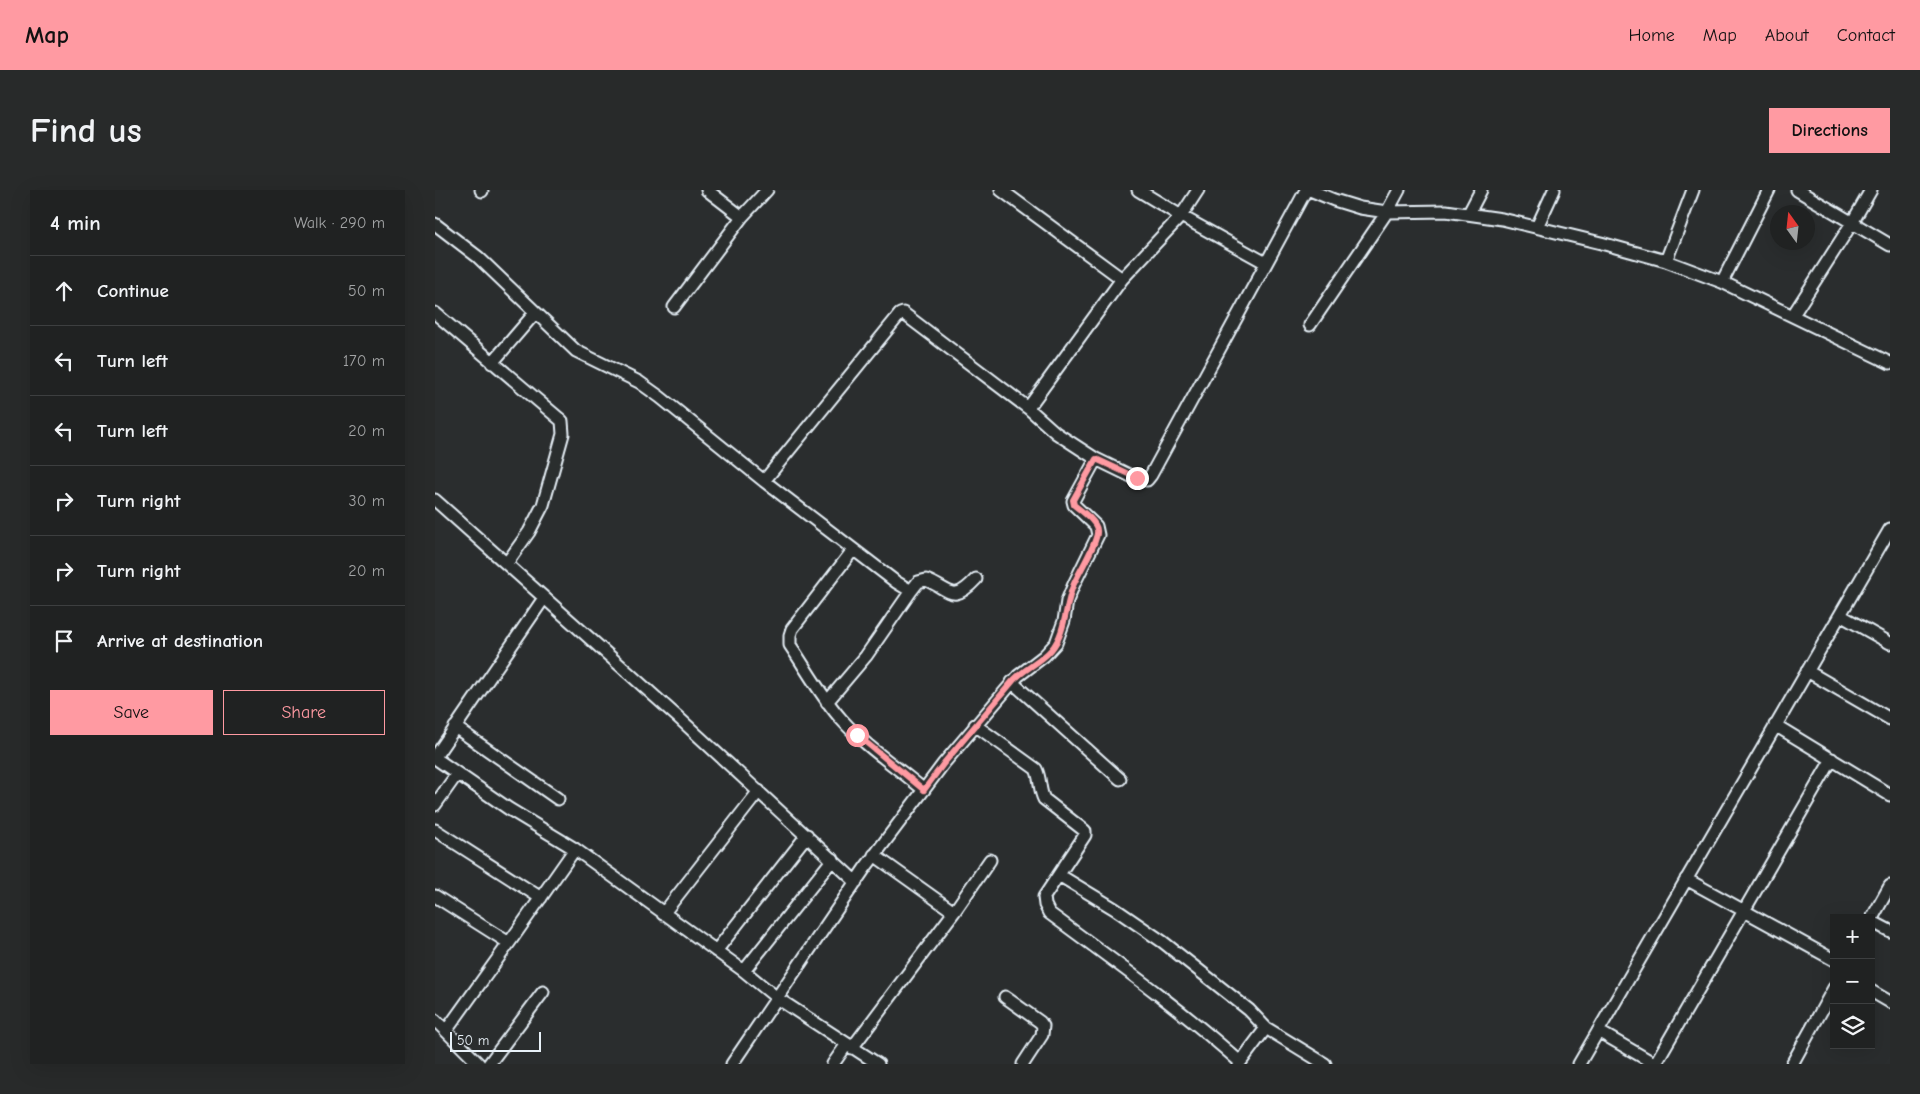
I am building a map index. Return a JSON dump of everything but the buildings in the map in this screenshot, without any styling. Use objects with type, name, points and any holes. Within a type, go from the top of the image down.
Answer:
[{"type":"street","points":[[707,190],[742,218]]},
{"type":"street","points":[[674,307],[742,218],[767,190]]},
{"type":"street","points":[[1001,190],[1123,279]]},
{"type":"street","points":[[1138,190],[1181,216],[1266,262]]},
{"type":"street","points":[[1028,408],[1123,279],[1181,216],[1198,190]]},
{"type":"street","points":[[764,481],[901,314],[904,314],[1028,408],[1056,433],[1096,459],[1137,478],[1147,480],[1305,190]]},
{"type":"street","points":[[1310,190],[1343,203],[1387,212],[1469,213],[1537,227],[1666,261],[1722,282],[1890,363]]},
{"type":"street","points":[[1310,325],[1387,212],[1399,190]]},
{"type":"street","points":[[1469,213],[1481,190]]},
{"type":"street","points":[[1537,227],[1554,190]]},
{"type":"street","points":[[1666,261],[1693,190]]},
{"type":"street","points":[[1722,282],[1769,190]]},
{"type":"street","points":[[1797,190],[1890,245]]},
{"type":"street","points":[[1793,315],[1871,190]]},
{"type":"street","points":[[435,224],[478,257],[576,351],[639,382],[708,434],[764,481],[853,550],[911,592]]},
{"type":"street","points":[[435,313],[562,421],[563,434],[543,505],[529,532],[507,563]]},
{"type":"street","points":[[492,363],[535,313]]},
{"type":"street","points":[[732,1064],[856,882],[924,790],[975,725],[1012,682],[1044,656],[1056,642],[1064,621],[1067,601],[1097,535],[1096,526],[1074,505],[1073,500],[1096,459]]},
{"type":"street","points":[[435,500],[759,791],[856,882]]},
{"type":"street","points":[[1579,1064],[1890,529]]},
{"type":"street","points":[[853,550],[792,629],[790,645],[827,702],[857,735],[924,790]]},
{"type":"street","points":[[827,702],[866,656],[918,582],[923,580],[945,592],[957,593],[966,590],[976,579]]},
{"type":"street","points":[[544,598],[435,757],[509,809],[575,849],[744,971],[777,998],[878,1064]]},
{"type":"street","points":[[1840,615],[1890,643]]},
{"type":"street","points":[[1807,671],[1890,719]]},
{"type":"street","points":[[1012,682],[1120,779]]},
{"type":"street","points":[[975,725],[1036,769],[1044,798],[1084,829],[1085,835],[1044,897],[1049,913],[1200,1026],[1240,1063],[1266,1028]]},
{"type":"street","points":[[1775,726],[1890,795]]},
{"type":"street","points":[[455,727],[558,799]]},
{"type":"street","points":[[1598,1031],[1655,1064],[1832,759]]},
{"type":"street","points":[[435,805],[457,774]]},
{"type":"street","points":[[663,914],[759,791]]},
{"type":"street","points":[[435,830],[541,898]]},
{"type":"street","points":[[716,951],[807,835]]},
{"type":"street","points":[[446,1031],[575,849]]},
{"type":"street","points":[[875,855],[954,912]]},
{"type":"street","points":[[744,971],[833,859]]},
{"type":"street","points":[[833,1064],[850,1046],[954,912],[990,860]]},
{"type":"street","points":[[1059,875],[1115,909],[1179,953],[1249,1010],[1266,1028],[1325,1064]]},
{"type":"street","points":[[1687,879],[1832,959]]},
{"type":"street","points":[[1874,914],[1890,886]]},
{"type":"street","points":[[435,896],[509,944]]},
{"type":"street","points":[[1875,923],[1890,932]]},
{"type":"street","points":[[489,1064],[543,992]]},
{"type":"street","points":[[1875,993],[1890,1002]]},
{"type":"street","points":[[1792,1064],[1830,995]]},
{"type":"street","points":[[1005,997],[1043,1026],[1042,1035],[1023,1064]]},
{"type":"street","points":[[435,1020],[479,1064]]},
{"type":"route","points":[[857,735],[924,790],[993,703],[1018,676],[1051,650],[1056,642],[1064,621],[1067,601],[1097,535],[1096,526],[1073,502],[1096,459],[1137,478]]}]
